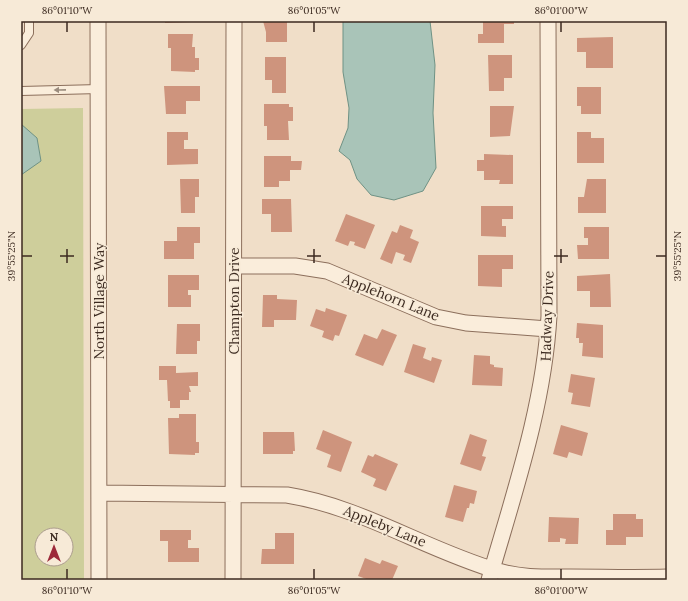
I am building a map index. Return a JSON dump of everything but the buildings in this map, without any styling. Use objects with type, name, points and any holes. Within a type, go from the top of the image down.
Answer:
[{"type":"street","name":"North Village Way","points":[[98,21],[99,580]]},
{"type":"street","name":"Champton Drive","points":[[233,580],[234,21]]},
{"type":"street","name":"Hadway Drive","points":[[491,574],[537,407],[544,375],[548,329],[548,21]]},
{"type":"street","name":"Applehorn Lane","points":[[234,266],[295,266],[327,272],[436,316],[466,323],[548,329]]},
{"type":"street","name":"Appleby Lane","points":[[100,493],[287,495],[326,502],[478,565],[491,574],[534,577],[667,578]]},
{"type":"lane","points":[[21,45],[29,33],[29,21]]},
{"type":"lane","points":[[21,91],[99,89]]},
{"type":"green space","points":[[83,108],[84,580],[21,580],[21,109]]},
{"type":"shaded area","points":[[343,21],[430,21],[435,65],[433,113],[436,168],[423,191],[394,200],[371,195],[357,179],[350,160],[339,151],[348,128],[349,108],[343,72]]},
{"type":"shaded area","points":[[21,124],[37,138],[41,161],[21,175]]}]
